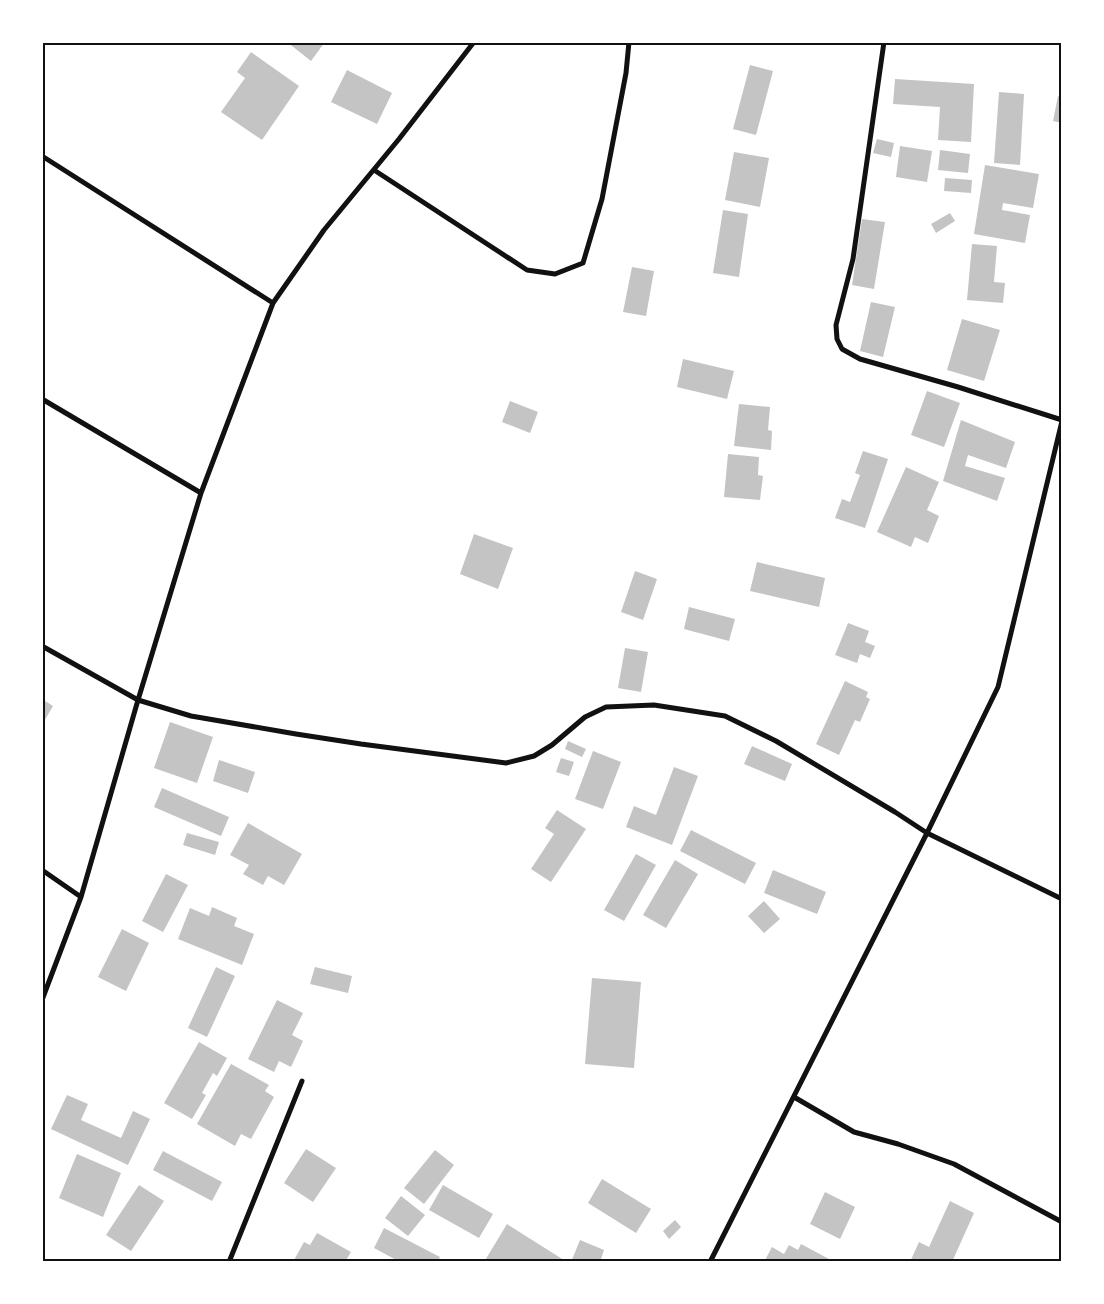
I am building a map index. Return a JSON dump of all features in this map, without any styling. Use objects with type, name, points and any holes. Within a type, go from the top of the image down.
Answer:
[{"type":"street","points":[[42,1000],[81,897],[201,493],[273,304],[324,230],[400,139],[474,42]]},
{"type":"street","points":[[374,170],[527,270],[555,274],[583,264],[602,199],[626,73],[629,42]]},
{"type":"street","points":[[710,1262],[927,834],[998,687],[1062,421],[958,387],[860,359],[842,349],[837,339],[836,325],[853,259],[884,42]]},
{"type":"street","points":[[42,156],[273,304]]},
{"type":"street","points":[[42,399],[201,493]]},
{"type":"street","points":[[42,646],[138,700],[191,716],[296,734],[506,763],[534,756],[552,745],[585,717],[606,707],[654,704],[725,716],[776,741],[895,812],[927,834],[1062,899]]},
{"type":"street","points":[[42,870],[81,897]]},
{"type":"street","points":[[229,1262],[302,1081]]},
{"type":"street","points":[[794,1097],[854,1132],[898,1144],[954,1164],[1062,1222]]},
{"type":"building","points":[[287,42],[325,42],[311,61]]},
{"type":"building","points":[[251,52],[299,86],[262,140],[221,112],[245,78],[237,72]]},
{"type":"building","points":[[750,65],[773,71],[756,135],[733,129]]},
{"type":"building","points":[[347,70],[392,93],[377,124],[331,102]]},
{"type":"building","points":[[895,79],[974,84],[971,142],[938,140],[940,107],[893,104]]},
{"type":"building","points":[[999,92],[1024,94],[1020,165],[994,163]]},
{"type":"building","points":[[1058,96],[1062,97],[1062,123],[1053,121]]},
{"type":"building","points":[[877,139],[894,143],[891,157],[873,153]]},
{"type":"building","points":[[900,146],[932,151],[927,182],[896,177]]},
{"type":"building","points":[[940,150],[970,154],[968,173],[938,170]]},
{"type":"building","points":[[734,152],[769,158],[760,207],[725,200]]},
{"type":"building","points":[[985,165],[1039,174],[1033,208],[1003,203],[1002,210],[1030,215],[1025,243],[974,234]]},
{"type":"building","points":[[945,178],[972,180],[971,193],[944,191]]},
{"type":"building","points":[[723,210],[748,214],[739,277],[713,273]]},
{"type":"building","points":[[950,213],[955,221],[936,233],[931,224]]},
{"type":"building","points":[[862,219],[885,222],[874,289],[852,285]]},
{"type":"building","points":[[972,244],[997,246],[994,282],[1005,283],[1003,303],[967,300]]},
{"type":"building","points":[[632,267],[654,271],[646,316],[623,312]]},
{"type":"building","points":[[871,302],[895,307],[883,357],[860,351]]},
{"type":"building","points":[[962,319],[1000,330],[984,381],[947,370]]},
{"type":"building","points":[[683,359],[734,371],[727,399],[677,387]]},
{"type":"building","points":[[927,391],[960,403],[944,447],[911,435]]},
{"type":"building","points":[[510,401],[538,412],[530,433],[502,422]]},
{"type":"building","points":[[739,404],[770,407],[768,430],[772,431],[771,450],[734,446]]},
{"type":"building","points":[[961,420],[1015,442],[1006,468],[968,455],[965,466],[1005,478],[997,501],[943,481]]},
{"type":"building","points":[[863,451],[888,459],[865,528],[835,518],[842,499],[850,502],[860,475],[855,473]]},
{"type":"building","points":[[728,454],[759,457],[758,475],[763,476],[760,500],[724,497]]},
{"type":"building","points":[[906,467],[939,482],[927,510],[939,516],[928,543],[915,537],[911,547],[877,532]]},
{"type":"building","points":[[474,534],[513,548],[498,589],[460,574]]},
{"type":"building","points":[[757,562],[825,578],[819,607],[750,591]]},
{"type":"building","points":[[635,571],[657,579],[643,620],[621,612]]},
{"type":"building","points":[[689,607],[735,619],[729,641],[684,629]]},
{"type":"building","points":[[848,623],[869,631],[865,642],[875,646],[870,658],[860,654],[857,663],[835,655]]},
{"type":"building","points":[[625,648],[648,652],[641,692],[618,688]]},
{"type":"building","points":[[845,681],[868,692],[866,697],[870,699],[860,722],[855,720],[839,755],[816,744]]},
{"type":"building","points":[[42,699],[53,706],[42,725]]},
{"type":"building","points":[[170,722],[213,737],[197,783],[154,768]]},
{"type":"building","points":[[568,741],[586,749],[582,757],[565,749]]},
{"type":"building","points":[[752,746],[792,764],[785,781],[744,764]]},
{"type":"building","points":[[593,751],[621,762],[603,809],[575,799]]},
{"type":"building","points":[[561,758],[574,762],[569,776],[556,772]]},
{"type":"building","points":[[219,760],[255,772],[248,793],[213,781]]},
{"type":"building","points":[[674,767],[698,776],[672,845],[626,827],[634,806],[656,815]]},
{"type":"building","points":[[162,788],[229,817],[221,836],[154,807]]},
{"type":"building","points":[[557,810],[586,829],[551,882],[531,869],[554,834],[545,828]]},
{"type":"building","points":[[248,823],[302,854],[284,885],[268,876],[263,885],[243,874],[249,865],[230,855]]},
{"type":"building","points":[[691,830],[756,863],[745,884],[680,851]]},
{"type":"building","points":[[187,833],[219,842],[215,855],[183,845]]},
{"type":"building","points":[[636,854],[656,865],[624,921],[604,910]]},
{"type":"building","points":[[675,860],[698,874],[666,928],[643,915]]},
{"type":"building","points":[[773,870],[826,892],[817,914],[764,893]]},
{"type":"building","points":[[166,874],[188,885],[163,932],[142,921]]},
{"type":"building","points":[[764,901],[780,919],[764,933],[748,916]]},
{"type":"building","points":[[212,907],[237,918],[234,926],[254,934],[242,965],[178,939],[190,908],[209,916]]},
{"type":"building","points":[[122,929],[149,943],[126,991],[98,977]]},
{"type":"building","points":[[216,967],[235,976],[207,1037],[188,1028]]},
{"type":"building","points":[[315,967],[352,976],[348,993],[310,984]]},
{"type":"building","points":[[592,978],[641,982],[634,1068],[585,1064]]},
{"type":"building","points":[[277,1000],[303,1013],[292,1035],[303,1041],[291,1067],[279,1061],[274,1072],[248,1059]]},
{"type":"building","points":[[199,1042],[227,1058],[217,1076],[213,1073],[202,1093],[206,1095],[192,1119],[164,1103]]},
{"type":"building","points":[[231,1064],[269,1085],[265,1091],[274,1097],[251,1139],[241,1134],[235,1146],[197,1124]]},
{"type":"building","points":[[67,1095],[88,1104],[81,1120],[121,1138],[133,1111],[150,1119],[128,1165],[51,1129]]},
{"type":"building","points":[[306,1149],[336,1168],[313,1202],[284,1183]]},
{"type":"building","points":[[435,1150],[454,1165],[424,1204],[404,1188]]},
{"type":"building","points":[[163,1151],[222,1182],[212,1201],[153,1170]]},
{"type":"building","points":[[77,1154],[121,1173],[103,1217],[59,1198]]},
{"type":"building","points":[[602,1179],[651,1209],[636,1233],[588,1203]]},
{"type":"building","points":[[139,1185],[164,1201],[131,1251],[106,1235]]},
{"type":"building","points":[[443,1185],[493,1214],[479,1238],[429,1210]]},
{"type":"building","points":[[825,1192],[855,1207],[840,1239],[810,1224]]},
{"type":"building","points":[[401,1196],[425,1215],[408,1236],[385,1218]]},
{"type":"building","points":[[950,1201],[974,1213],[952,1262],[910,1262],[919,1242],[929,1247]]},
{"type":"building","points":[[675,1220],[681,1227],[669,1239],[663,1231]]},
{"type":"building","points":[[507,1224],[567,1262],[484,1262]]},
{"type":"building","points":[[384,1228],[440,1257],[438,1262],[400,1262],[374,1248]]},
{"type":"building","points":[[317,1233],[351,1252],[345,1262],[293,1262],[304,1242],[310,1245]]},
{"type":"building","points":[[580,1240],[604,1250],[600,1262],[571,1262]]},
{"type":"building","points":[[801,1244],[829,1259],[828,1262],[764,1262],[772,1247],[784,1254],[789,1245],[798,1250]]}]
